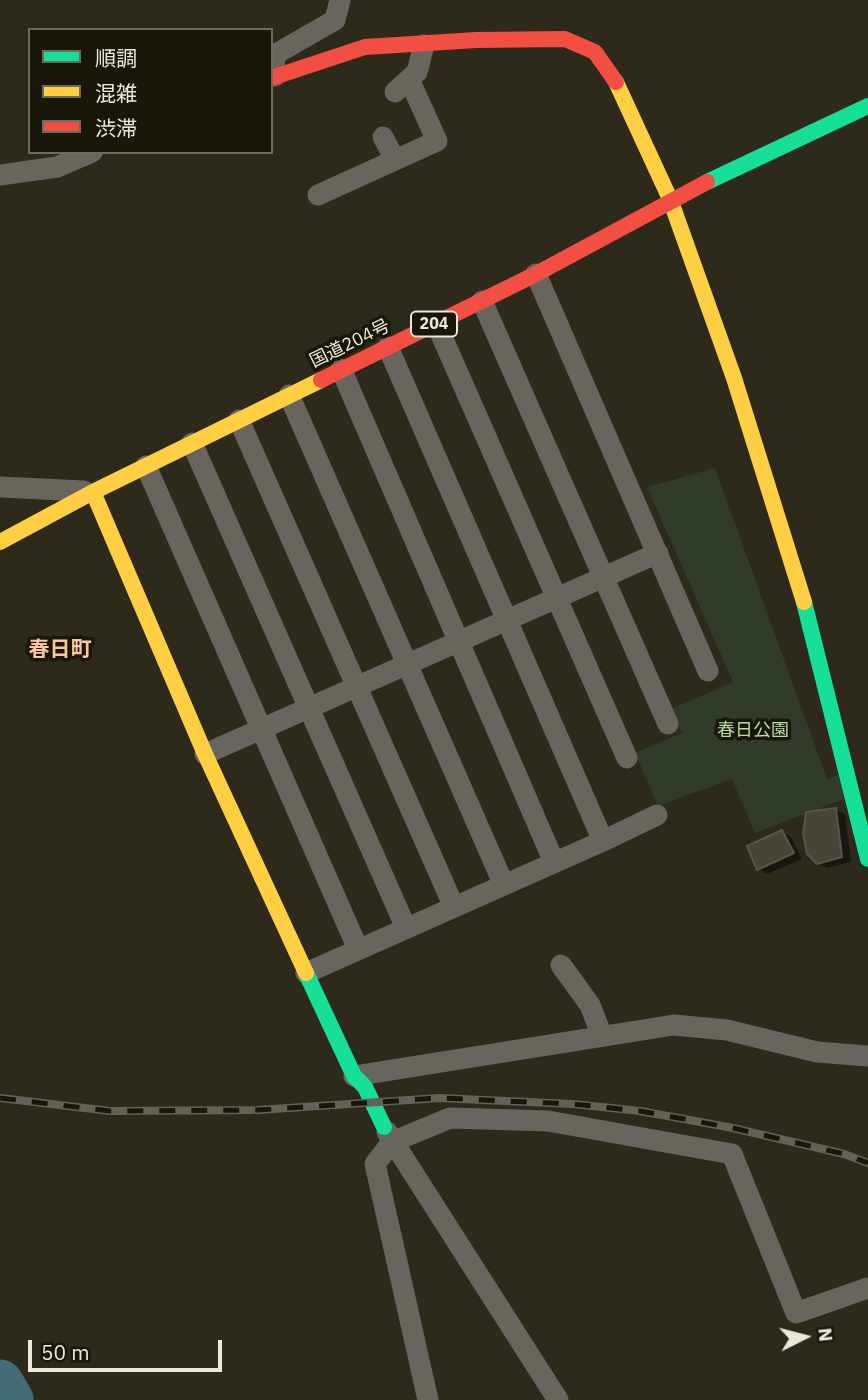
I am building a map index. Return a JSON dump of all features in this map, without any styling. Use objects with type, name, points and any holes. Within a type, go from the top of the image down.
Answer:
[{"type":"main road","points":[[273,77],[365,47],[476,40],[565,39],[595,52],[611,72],[670,200],[734,377],[816,639],[868,859]]},
{"type":"main road","name":"国道204号","points":[[0,542],[93,492],[536,274],[670,200],[868,106]]},
{"type":"main road","points":[[93,492],[205,754],[306,973],[359,1082],[388,1134]]},
{"type":"street","points":[[273,77],[274,55],[334,20],[340,0]]},
{"type":"street","points":[[318,195],[437,141],[402,85],[417,72],[424,45]]},
{"type":"street","points":[[383,137],[396,160]]},
{"type":"street","points":[[0,175],[57,167],[87,154]]},
{"type":"street","points":[[536,274],[708,671]]},
{"type":"street","points":[[482,300],[668,724]]},
{"type":"street","points":[[436,323],[627,758]]},
{"type":"street","points":[[388,347],[603,841]]},
{"type":"street","points":[[341,369],[554,862]]},
{"type":"street","points":[[289,395],[504,885]]},
{"type":"street","points":[[239,420],[454,907]]},
{"type":"street","points":[[192,443],[406,928]]},
{"type":"street","points":[[146,466],[358,949]]},
{"type":"street","points":[[0,487],[93,492]]},
{"type":"street","points":[[205,754],[657,553]]},
{"type":"street","points":[[306,973],[657,815]]},
{"type":"street","points":[[561,965],[590,1005],[603,1036]]},
{"type":"street","points":[[359,1082],[674,1025],[727,1030],[817,1052],[868,1056]]},
{"type":"street","points":[[388,1134],[450,1118],[548,1121],[732,1154],[796,1313],[868,1288]]},
{"type":"street","points":[[388,1134],[375,1164],[428,1400]]},
{"type":"street","points":[[388,1134],[558,1400]]},
{"type":"green space","name":"春日公園","points":[[715,468],[827,779],[840,774],[844,799],[755,833],[732,779],[658,806],[635,753],[682,733],[671,709],[733,682],[647,487]]},
{"type":"building","points":[[836,808],[842,857],[817,864],[807,854],[803,833],[806,812]]},
{"type":"building","points":[[782,830],[794,853],[757,870],[747,846]]},
{"type":"waterway","points":[[0,1383],[10,1400]]},
{"type":"railway","points":[[0,1098],[110,1111],[258,1110],[439,1098],[573,1104],[640,1111],[733,1128],[844,1154],[868,1163]]},
{"type":"traffic: fast","points":[[707,182],[868,106]]},
{"type":"traffic: fast","points":[[804,602],[868,859]]},
{"type":"traffic: fast","points":[[306,973],[354,1076],[365,1087],[384,1127]]},
{"type":"traffic: slow","points":[[616,82],[670,199],[734,378],[804,602]]},
{"type":"traffic: slow","points":[[0,542],[93,492],[321,380]]},
{"type":"traffic: slow","points":[[93,492],[205,754],[306,973]]},
{"type":"traffic: jam","points":[[273,77],[365,47],[476,40],[565,39],[595,52],[616,82]]},
{"type":"traffic: jam","points":[[321,380],[536,274],[707,182]]},
{"type":"district","name":"春日町","points":[[60,650]]}]
